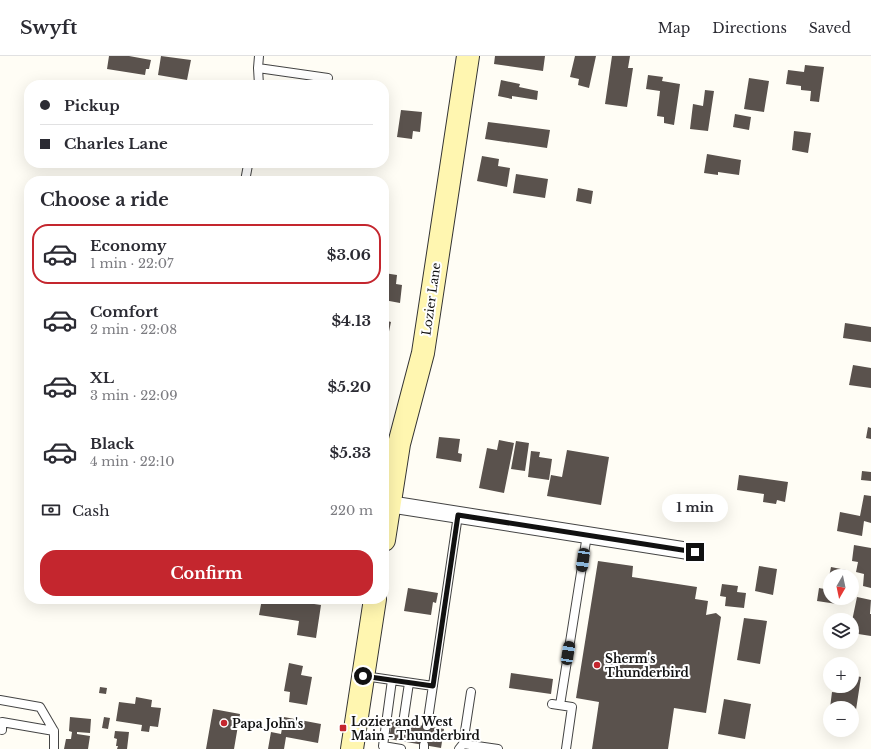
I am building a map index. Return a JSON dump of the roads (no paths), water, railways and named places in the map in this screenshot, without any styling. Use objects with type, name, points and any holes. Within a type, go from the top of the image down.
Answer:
[{"type":"main road","name":"Lozier Lane","points":[[389,504],[399,444],[423,353],[468,56]]},
{"type":"main road","points":[[352,749],[374,604]]},
{"type":"street","points":[[389,504],[695,552]]},
{"type":"lane","points":[[259,56],[259,80]]},
{"type":"lane","points":[[258,68],[328,78]]},
{"type":"lane","points":[[427,726],[458,515]]},
{"type":"lane","points":[[566,749],[572,707],[556,705],[587,535]]},
{"type":"lane","points":[[363,676],[433,686]]},
{"type":"lane","points":[[392,680],[382,746],[390,748],[400,746]]},
{"type":"lane","points":[[403,722],[409,683]]},
{"type":"lane","points":[[471,692],[461,746],[498,749]]},
{"type":"lane","points":[[0,700],[40,707],[54,731],[54,749]]},
{"type":"lane","points":[[2,730],[2,722],[34,730],[54,731]]},
{"type":"place","name":"Sherm's Thunderbird","points":[[597,665]]},
{"type":"place","name":"Papa John's","points":[[224,723]]},
{"type":"place","name":"Lozier and West Main - Thunderbird","points":[[343,728]]}]
